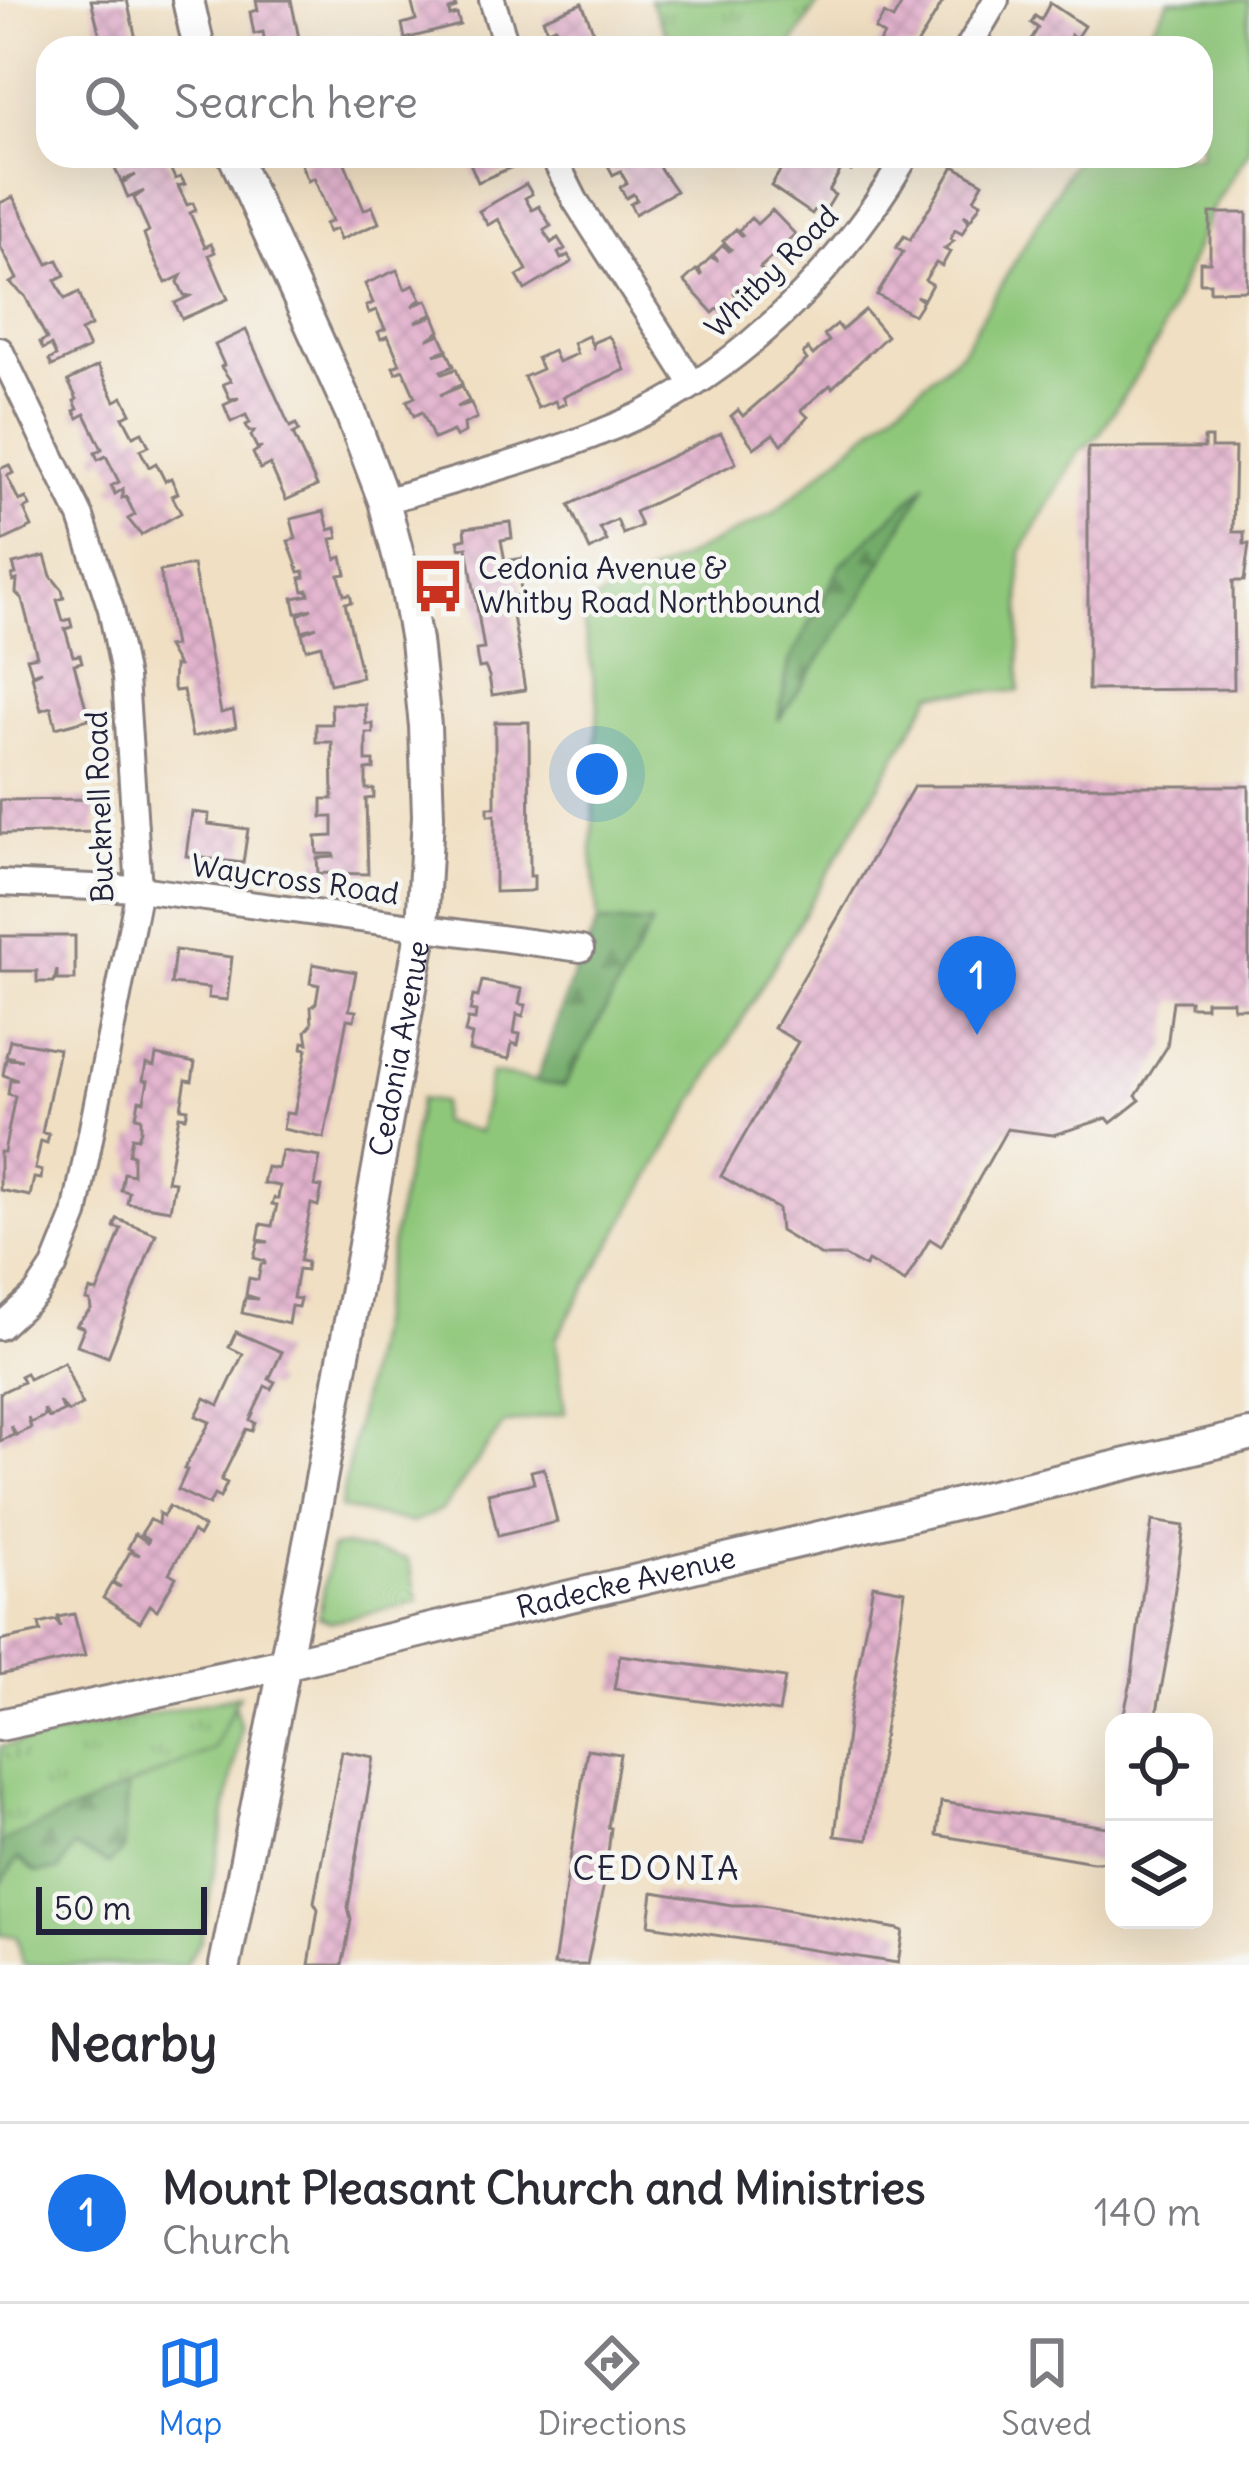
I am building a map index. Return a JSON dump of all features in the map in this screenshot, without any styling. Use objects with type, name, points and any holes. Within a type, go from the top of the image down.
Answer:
[{"type":"street","points":[[188,0],[196,36]]},
{"type":"street","points":[[492,0],[502,36]]},
{"type":"street","points":[[975,36],[996,0]]},
{"type":"street","name":"Cedonia Avenue","points":[[225,1965],[422,928],[428,816],[425,726],[406,586],[384,501],[350,411],[239,168]]},
{"type":"street","points":[[559,168],[692,383]]},
{"type":"street","name":"Whitby Road","points":[[384,501],[537,455],[616,425],[733,357],[836,258],[874,211],[899,168]]},
{"type":"street","name":"Bucknell Road","points":[[0,350],[81,517],[111,609],[125,677],[139,889],[75,1215],[54,1267],[36,1294],[0,1327]]},
{"type":"street","name":"Waycross Road","points":[[0,884],[139,889],[581,949]]},
{"type":"street","name":"Radecke Avenue","points":[[0,1726],[284,1664],[1249,1435]]},
{"type":"green space","points":[[650,0],[820,0],[798,36],[667,36]]},
{"type":"green space","points":[[1169,0],[1249,0],[1249,150],[1210,213],[1159,339],[1099,435],[1079,452],[1021,552],[1019,691],[933,693],[556,1338],[565,1413],[504,1424],[443,1509],[412,1523],[340,1508],[420,1099],[442,1102],[440,1122],[479,1132],[491,1073],[564,1086],[651,924],[598,922],[592,850],[598,703],[582,614],[587,605],[774,513],[962,351],[1070,168],[1213,168],[1213,36],[1147,36]]},
{"type":"green space","points":[[927,483],[859,601],[778,721],[789,662],[841,565]]},
{"type":"green space","points":[[598,922],[652,924],[564,1086],[536,1082],[575,970]]},
{"type":"green space","points":[[345,1546],[408,1559],[418,1602],[331,1622],[319,1617],[331,1548]]},
{"type":"green space","points":[[239,1695],[213,1749],[0,1843],[0,1747]]},
{"type":"green space","points":[[235,1707],[241,1728],[201,1940],[185,1965],[23,1965],[17,1936],[0,1935],[0,1885],[17,1857],[74,1847],[108,1864],[123,1850],[127,1790],[100,1738]]},
{"type":"green space","points":[[124,1756],[123,1850],[109,1864],[74,1847],[59,1870],[36,1873],[18,1858],[0,1885],[0,1761]]},
{"type":"building","points":[[91,0],[127,0],[135,36],[100,36]]},
{"type":"building","points":[[256,0],[291,0],[298,36],[254,34],[250,12],[258,10]]},
{"type":"building","points":[[411,0],[454,0],[456,8],[449,10],[450,16],[457,14],[460,25],[404,36],[402,24],[416,20]]},
{"type":"building","points":[[904,0],[944,0],[922,36],[883,36],[875,29],[884,14],[893,19]]},
{"type":"building","points":[[582,3],[595,36],[558,36],[555,27],[547,30],[543,19]]},
{"type":"building","points":[[1050,3],[1084,26],[1077,36],[1033,36],[1038,28],[1031,23],[1035,16],[1041,20]]},
{"type":"building","points":[[114,168],[170,168],[175,179],[181,177],[185,184],[178,186],[187,205],[193,203],[196,210],[190,213],[205,247],[211,244],[215,252],[209,255],[228,299],[182,319],[175,303],[190,296],[184,295],[178,282],[181,276],[166,283],[150,251],[144,234],[149,231],[134,198],[144,191],[128,198],[122,183],[136,175],[121,181]]},
{"type":"building","points":[[303,168],[347,168],[364,210],[372,206],[379,223],[340,240],[336,229],[328,232],[325,224],[332,221],[314,178],[308,181]]},
{"type":"building","points":[[472,168],[510,168],[478,182]]},
{"type":"building","points":[[609,168],[660,168],[676,191],[635,214],[630,204],[637,200],[633,194],[626,198],[620,187],[627,183],[620,171],[613,175]]},
{"type":"building","points":[[782,168],[842,168],[829,191],[835,195],[826,210],[818,205],[812,214],[771,186]]},
{"type":"building","points":[[953,168],[983,183],[974,199],[981,203],[971,219],[964,215],[969,221],[962,234],[955,230],[950,239],[954,241],[944,249],[950,252],[942,266],[936,263],[925,280],[932,284],[924,299],[916,296],[923,301],[914,315],[877,295],[903,252],[896,248],[904,236],[910,240]]},
{"type":"building","points":[[526,184],[532,194],[525,198],[532,210],[539,206],[551,226],[544,230],[551,243],[558,238],[565,249],[558,253],[561,259],[568,255],[572,262],[525,290],[517,276],[527,270],[498,219],[488,225],[479,211]]},
{"type":"building","points":[[13,197],[48,264],[58,260],[65,275],[55,280],[65,299],[79,292],[91,326],[81,331],[89,348],[52,366],[49,360],[56,356],[51,345],[43,349],[40,342],[47,339],[25,296],[10,283],[17,279],[0,246],[0,203]]},
{"type":"building","points":[[772,210],[795,234],[787,242],[793,247],[780,260],[775,254],[760,268],[765,274],[753,286],[747,281],[734,293],[739,299],[726,312],[721,306],[713,313],[684,281],[696,270],[702,276],[699,269],[711,257],[718,261],[713,255],[723,245],[731,249],[723,241],[736,229],[743,237],[739,230],[751,218],[757,224]]},
{"type":"building","points":[[1210,213],[1247,213],[1247,290],[1210,291],[1210,283],[1200,283],[1200,262],[1210,262]]},
{"type":"building","points":[[397,270],[405,289],[414,285],[421,299],[412,306],[427,300],[433,314],[415,322],[434,316],[440,331],[427,340],[440,334],[447,349],[434,355],[447,351],[454,366],[441,371],[456,369],[462,384],[440,395],[462,386],[469,401],[457,407],[471,403],[477,418],[464,424],[465,432],[456,437],[453,431],[434,439],[422,412],[414,416],[407,401],[415,397],[403,370],[396,373],[393,367],[400,364],[388,336],[381,339],[378,332],[385,329],[376,310],[369,313],[366,306],[373,303],[365,284]]},
{"type":"building","points":[[865,310],[887,336],[801,410],[808,417],[782,444],[773,434],[754,448],[731,416],[738,410],[743,416],[807,360],[803,354],[808,349],[813,355],[829,341],[824,335],[837,324],[842,330]]},
{"type":"building","points":[[246,330],[290,427],[296,424],[299,431],[293,434],[317,486],[286,500],[270,464],[260,469],[253,453],[262,447],[257,448],[251,436],[254,431],[246,425],[250,423],[246,415],[231,422],[224,405],[239,398],[230,399],[223,384],[231,381],[215,345]]},
{"type":"building","points":[[588,336],[593,347],[608,336],[625,370],[563,397],[566,403],[558,407],[555,401],[538,408],[524,377],[542,369],[537,358],[553,351],[558,362],[577,354],[573,343]]},
{"type":"building","points":[[98,366],[115,401],[123,397],[131,413],[123,417],[133,436],[142,432],[149,446],[140,450],[149,467],[156,463],[178,493],[172,496],[181,513],[141,535],[128,519],[135,515],[126,497],[122,498],[123,489],[115,494],[111,486],[119,482],[106,456],[98,460],[95,453],[102,449],[85,414],[78,418],[74,411],[77,399],[68,381]]},
{"type":"building","points":[[721,433],[736,463],[635,512],[641,526],[623,534],[617,520],[600,528],[607,541],[590,550],[569,505]]},
{"type":"building","points":[[1204,438],[1211,438],[1211,448],[1235,448],[1233,532],[1244,532],[1244,544],[1249,544],[1244,581],[1233,581],[1234,689],[1088,690],[1088,448],[1204,448]]},
{"type":"building","points":[[9,465],[13,473],[7,476],[19,501],[26,498],[30,506],[24,509],[32,527],[2,541],[0,469]]},
{"type":"building","points":[[324,511],[329,530],[336,528],[338,538],[331,539],[346,574],[339,575],[344,595],[350,594],[352,602],[345,603],[362,677],[330,684],[321,645],[306,649],[302,633],[317,627],[302,631],[298,615],[312,609],[296,613],[293,598],[309,595],[308,590],[303,591],[300,578],[305,577],[304,571],[299,572],[288,541],[296,539],[291,519]]},
{"type":"building","points":[[510,522],[512,538],[501,540],[505,561],[524,558],[526,574],[507,578],[519,578],[522,595],[510,597],[525,690],[492,695],[489,676],[485,667],[479,668],[477,658],[476,650],[484,649],[467,547],[460,548],[458,540],[466,538],[465,528]]},
{"type":"building","points":[[45,556],[62,590],[64,598],[57,600],[63,621],[70,619],[72,627],[65,629],[73,656],[80,655],[82,662],[74,664],[89,719],[56,728],[51,707],[41,710],[32,676],[42,671],[32,674],[27,658],[37,656],[12,575],[16,574],[13,564]]},
{"type":"building","points":[[193,565],[221,713],[233,710],[236,727],[192,737],[183,690],[175,691],[173,684],[174,666],[178,666],[167,647],[174,646],[160,571]]},
{"type":"building","points":[[331,704],[365,704],[366,724],[373,724],[373,733],[366,733],[366,761],[374,761],[374,769],[366,770],[366,789],[374,789],[374,798],[366,799],[368,874],[318,873],[317,858],[334,857],[317,854],[316,837],[333,836],[333,817],[322,817],[322,799],[333,799],[332,742],[316,742],[316,724],[332,724]]},
{"type":"building","points":[[495,722],[529,722],[534,890],[495,892],[495,815],[488,815],[488,807],[495,807]]},
{"type":"building","points":[[914,786],[1249,786],[1249,1008],[1233,1008],[1233,1001],[1206,1001],[1206,1007],[1190,1007],[1190,1001],[1173,1001],[1167,1047],[1136,1096],[1140,1100],[1111,1123],[1107,1118],[1053,1135],[1007,1129],[941,1246],[930,1239],[905,1282],[868,1261],[865,1267],[845,1256],[822,1256],[780,1231],[778,1209],[721,1176],[798,1042],[774,1028]]},
{"type":"building","points":[[95,799],[96,832],[0,834],[0,800]]},
{"type":"building","points":[[192,812],[209,814],[208,824],[248,829],[243,863],[186,856]]},
{"type":"building","points":[[0,936],[75,936],[75,980],[57,980],[57,970],[54,982],[37,982],[37,971],[0,971]]},
{"type":"building","points":[[175,950],[232,957],[227,1000],[208,998],[209,988],[171,984]]},
{"type":"building","points":[[313,964],[356,972],[349,1010],[356,1011],[354,1020],[347,1019],[324,1138],[283,1129],[286,1113],[294,1114],[307,1049],[302,1048],[303,1042],[308,1043],[306,1031],[316,1003],[319,985],[310,983]]},
{"type":"building","points":[[482,981],[522,989],[519,1004],[526,1005],[523,1016],[517,1014],[514,1033],[520,1034],[518,1045],[512,1043],[509,1059],[469,1050],[472,1035],[465,1033],[468,1019],[475,1020],[476,1012],[470,1011]]},
{"type":"building","points":[[10,1040],[59,1049],[42,1133],[49,1134],[47,1143],[41,1141],[35,1169],[42,1171],[41,1179],[34,1178],[30,1196],[0,1190],[0,1152],[4,1152],[15,1096],[8,1094],[10,1080],[18,1080],[3,1075],[6,1059],[22,1060],[6,1056]]},
{"type":"building","points":[[156,1055],[195,1063],[192,1081],[186,1080],[181,1108],[188,1109],[186,1117],[179,1116],[167,1181],[175,1182],[170,1210],[127,1203],[129,1192],[121,1190],[124,1173],[133,1175],[133,1155],[129,1154],[132,1137],[138,1138],[141,1130],[141,1118],[136,1117],[139,1100],[144,1101],[148,1081],[143,1080],[146,1064],[154,1066]]},
{"type":"building","points":[[282,1151],[320,1157],[315,1186],[322,1187],[318,1206],[311,1204],[300,1261],[307,1262],[306,1270],[298,1269],[293,1298],[300,1299],[298,1307],[291,1306],[288,1324],[242,1313],[245,1298],[258,1299],[246,1295],[249,1278],[258,1280],[261,1264],[265,1264],[254,1258],[258,1242],[269,1242],[258,1240],[261,1224],[272,1226],[277,1205],[272,1204],[280,1186],[263,1183],[267,1167],[278,1169]]},
{"type":"building","points":[[117,1219],[156,1234],[108,1357],[77,1345],[84,1328],[76,1325],[91,1309],[86,1300],[90,1290],[97,1292],[104,1275],[121,1229],[114,1227]]},
{"type":"building","points":[[236,1332],[282,1352],[269,1379],[275,1382],[271,1389],[265,1386],[250,1420],[255,1423],[252,1431],[246,1429],[221,1480],[227,1483],[220,1498],[214,1495],[209,1505],[178,1490],[210,1422],[196,1416],[205,1398],[219,1405],[243,1354],[229,1347]]},
{"type":"building","points":[[64,1362],[82,1405],[68,1412],[59,1402],[64,1411],[49,1418],[44,1409],[45,1416],[30,1423],[28,1417],[31,1428],[16,1435],[11,1426],[14,1435],[0,1441],[0,1393],[23,1382],[20,1376],[26,1373],[29,1379]]},
{"type":"building","points":[[544,1468],[557,1522],[498,1536],[488,1493],[534,1483],[531,1471]]},
{"type":"building","points":[[169,1506],[204,1527],[199,1536],[193,1532],[169,1573],[176,1577],[157,1610],[150,1605],[140,1622],[103,1598],[111,1584],[121,1587],[113,1582],[130,1552],[140,1555],[128,1548],[135,1534],[148,1542],[141,1534],[150,1520],[158,1524],[159,1513],[163,1516]]},
{"type":"building","points":[[1152,1521],[1184,1526],[1157,1713],[1124,1713]]},
{"type":"building","points":[[873,1585],[905,1591],[868,1840],[835,1836],[849,1717]]},
{"type":"building","points":[[74,1614],[85,1656],[0,1675],[0,1641],[41,1632],[39,1624],[56,1620],[60,1627],[58,1617]]},
{"type":"building","points":[[620,1655],[785,1678],[779,1712],[614,1689]]},
{"type":"building","points":[[587,1749],[620,1754],[605,1879],[587,1965],[554,1965]]},
{"type":"building","points":[[342,1751],[374,1757],[348,1907],[351,1919],[342,1965],[309,1965],[318,1909],[314,1902]]},
{"type":"building","points":[[941,1802],[1105,1827],[1105,1861],[1093,1862],[937,1835]]},
{"type":"building","points":[[653,1892],[898,1929],[903,1931],[898,1963],[649,1925]]},
{"type":"place","name":"Cedonia Avenue & Whitby Road Northbound","points":[[438,586]]},
{"type":"place","name":"Mount Pleasant Church and Ministries","points":[[977,1035]]},
{"type":"district","name":"CEDONIA","points":[[657,1868]]}]
